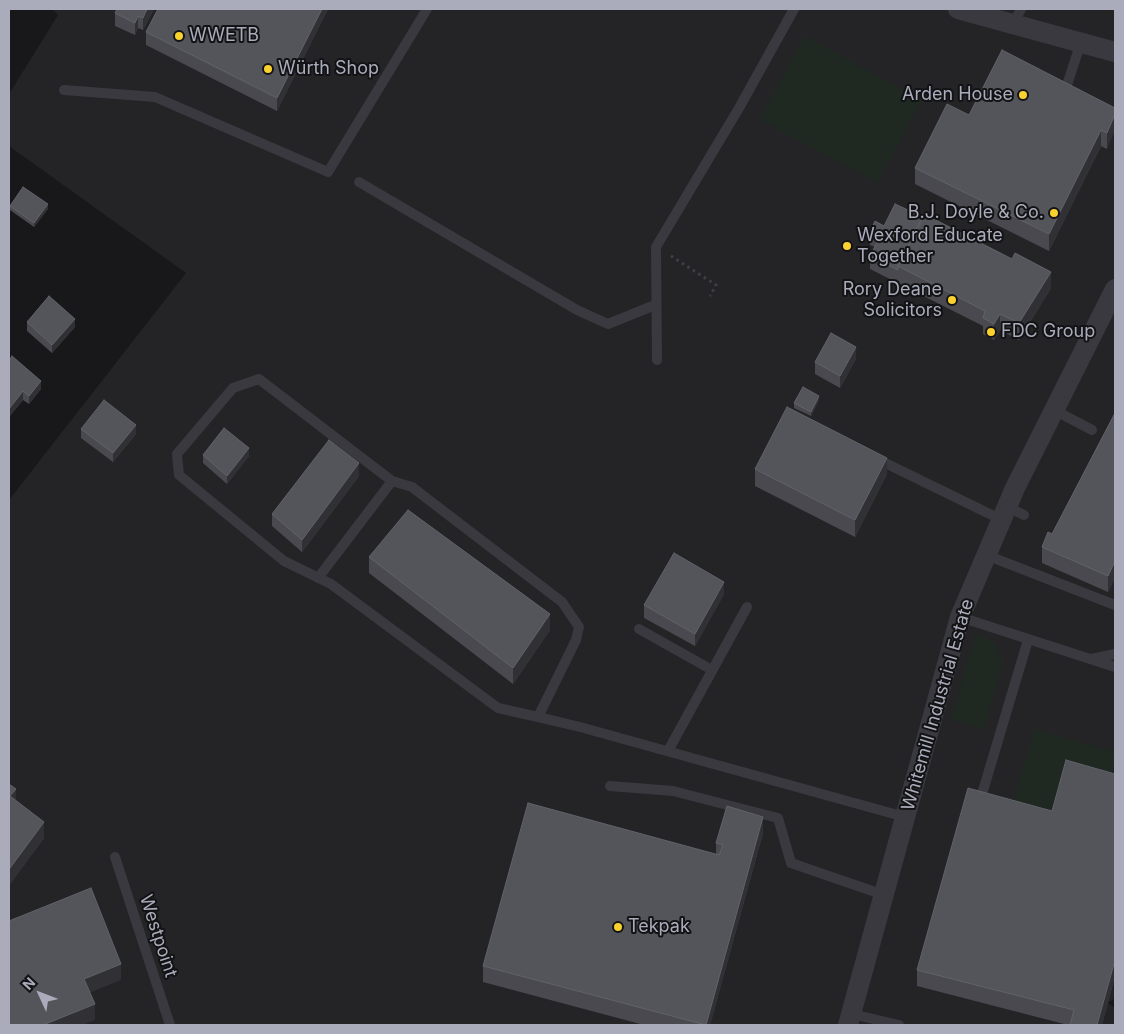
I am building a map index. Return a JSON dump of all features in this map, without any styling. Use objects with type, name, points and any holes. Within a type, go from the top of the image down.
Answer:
[{"type":"street","points":[[958,9],[1017,16],[1081,42],[1115,52]]},
{"type":"street","name":"Whitemill Industrial Estate","points":[[850,1020],[960,617],[986,556],[1011,514],[1054,410],[1112,301]]},
{"type":"lane","points":[[64,90],[155,97],[328,172],[427,9]]},
{"type":"lane","points":[[657,360],[655,305],[656,246],[739,108],[794,9]]},
{"type":"lane","points":[[1066,88],[1081,42]]},
{"type":"lane","points":[[359,182],[577,310],[608,324],[655,305]]},
{"type":"lane","points":[[538,717],[576,640],[579,627],[562,602],[412,486],[392,481],[259,379],[233,388],[177,454],[179,475],[284,561],[331,584],[498,708],[668,751],[905,817]]},
{"type":"lane","points":[[1054,410],[1092,430]]},
{"type":"lane","points":[[864,452],[1011,514]]},
{"type":"lane","points":[[318,578],[392,481]]},
{"type":"lane","points":[[986,556],[1115,605]]},
{"type":"lane","points":[[668,751],[747,607]]},
{"type":"lane","points":[[960,617],[1115,667]]},
{"type":"lane","points":[[639,629],[712,670]]},
{"type":"lane","points":[[978,807],[1028,640]]},
{"type":"lane","points":[[1090,659],[1115,654]]},
{"type":"lane","points":[[610,786],[673,791],[778,818],[790,863],[884,895]]},
{"type":"lane","name":"Westpoint","points":[[115,857],[170,1025]]},
{"type":"lane","points":[[850,1020],[899,1025]]},
{"type":"path","points":[[656,246],[716,285],[710,296]]},
{"type":"shaded area","points":[[52,9],[1115,9],[1115,998],[1108,1003],[1115,1008],[1115,1025],[9,1025],[9,500],[186,273],[9,146],[9,94],[58,15]]},
{"type":"shaded area","points":[[805,36],[922,100],[877,183],[759,119]]},
{"type":"shaded area","points":[[975,635],[989,639],[996,645],[1003,663],[984,729],[951,720]]},
{"type":"shaded area","points":[[1035,729],[1115,752],[1115,762],[1107,788],[1052,827],[1009,815]]},
{"type":"building","points":[[117,9],[147,9],[143,18],[138,16],[135,23],[115,13]]},
{"type":"building","points":[[158,9],[322,9],[277,98],[146,32]]},
{"type":"building","points":[[1002,50],[1115,108],[1115,114],[1107,133],[1101,130],[1049,234],[915,168],[947,104],[969,115]]},
{"type":"building","points":[[23,187],[48,204],[34,223],[10,206]]},
{"type":"building","points":[[895,204],[923,217],[898,266],[898,270],[870,256],[880,237],[870,232],[875,221],[884,226]]},
{"type":"building","points":[[924,214],[1012,259],[1015,253],[1051,272],[1019,323],[1000,314],[994,324],[983,318],[985,311],[898,266]]},
{"type":"building","points":[[49,296],[75,319],[52,345],[27,322]]},
{"type":"building","points":[[831,333],[856,347],[840,376],[815,362]]},
{"type":"building","points":[[12,356],[41,381],[29,396],[23,391],[9,409],[9,361]]},
{"type":"building","points":[[803,387],[819,396],[811,412],[794,403]]},
{"type":"building","points":[[104,400],[136,425],[113,453],[81,429]]},
{"type":"building","points":[[787,407],[887,458],[855,520],[755,469]]},
{"type":"building","points":[[1115,413],[1115,561],[1108,576],[1042,547],[1048,532],[1052,534]]},
{"type":"building","points":[[224,428],[249,448],[227,476],[203,455]]},
{"type":"building","points":[[329,440],[359,463],[302,540],[272,514]]},
{"type":"building","points":[[408,510],[550,614],[513,668],[369,557]]},
{"type":"building","points":[[674,553],[724,582],[695,634],[644,605]]},
{"type":"building","points":[[1066,760],[1115,774],[1115,960],[1097,1025],[1070,1025],[1074,1010],[917,970],[968,788],[1052,811]]},
{"type":"building","points":[[9,784],[16,789],[10,796],[44,822],[10,868],[9,867]]},
{"type":"building","name":"Tekpak","points":[[528,803],[719,855],[723,845],[716,843],[727,806],[763,817],[706,1025],[483,966]]},
{"type":"building","points":[[91,888],[121,964],[84,979],[95,1004],[43,1025],[9,1025],[9,921]]},
{"type":"place","name":"WWETB","points":[[179,36]]},
{"type":"place","name":"Würth Shop","points":[[268,69]]},
{"type":"place","name":"Arden House","points":[[1023,95]]},
{"type":"place","name":"B.J. Doyle & Co.","points":[[1054,213]]},
{"type":"place","name":"Wexford Educate Together","points":[[847,246]]},
{"type":"place","name":"Rory Deane Solicitors","points":[[952,300]]},
{"type":"place","name":"FDC Group","points":[[991,332]]},
{"type":"place","name":"Tekpak","points":[[618,927]]}]
